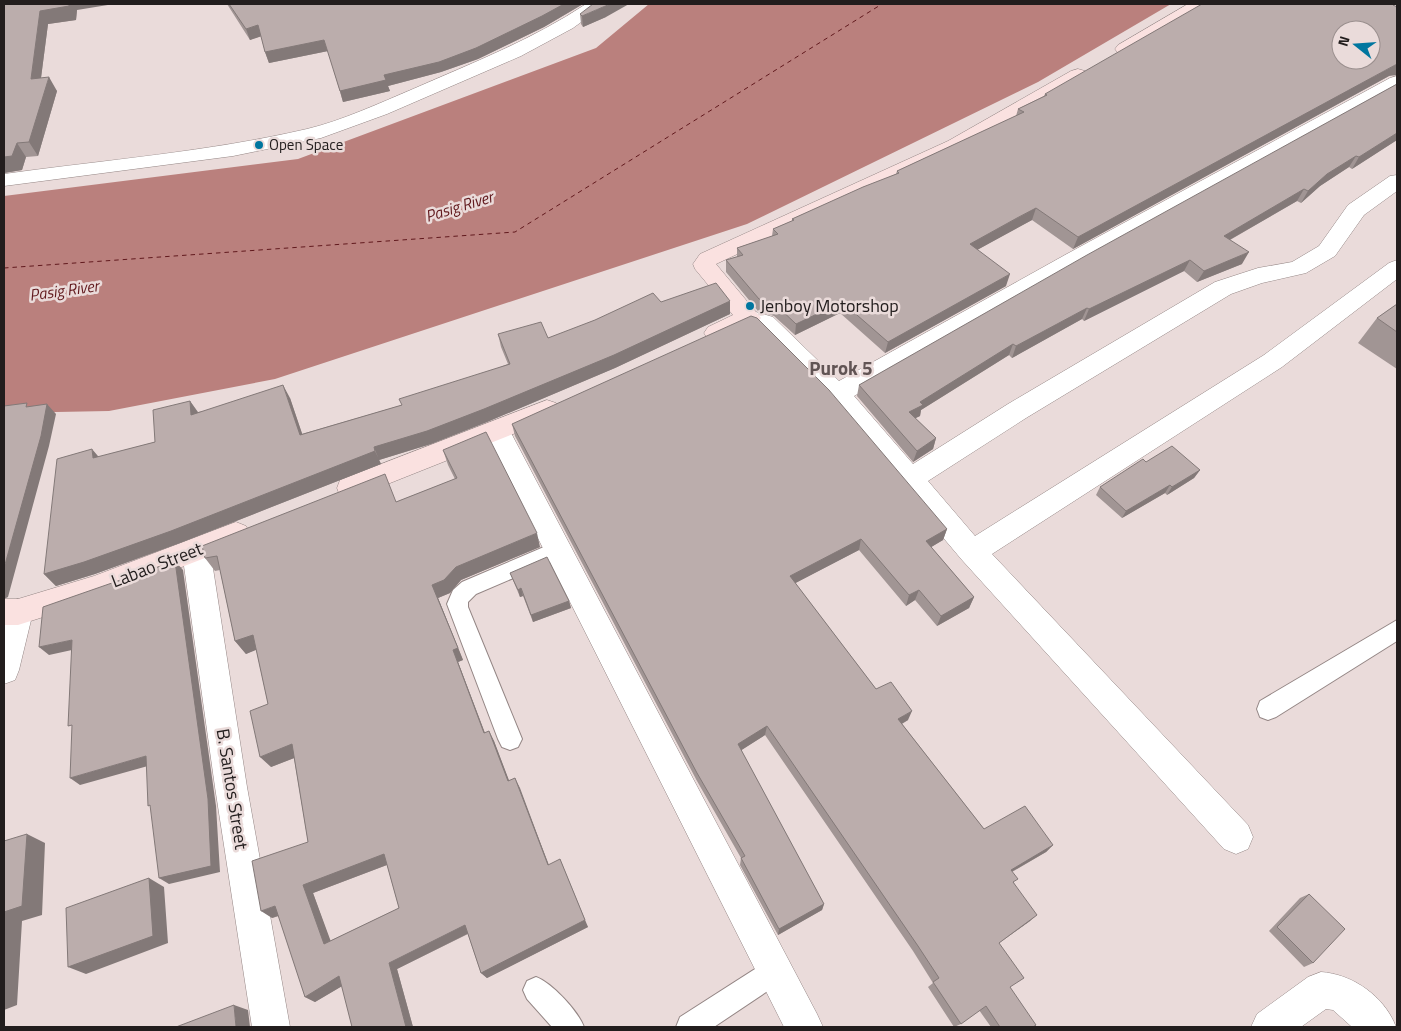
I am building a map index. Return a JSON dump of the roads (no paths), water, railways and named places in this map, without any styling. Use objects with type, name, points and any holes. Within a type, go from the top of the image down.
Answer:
[{"type":"main road","points":[[696,343],[749,318],[706,269],[704,264],[708,258],[955,145],[1200,4]]},
{"type":"main road","points":[[329,497],[497,431],[570,400]]},
{"type":"main road","name":"Labao Street","points":[[11,612],[97,588],[256,526]]},
{"type":"street","points":[[4,180],[233,150],[314,134],[380,110],[515,52],[567,24],[597,4]]},
{"type":"street","points":[[837,394],[1073,260],[1397,82]]},
{"type":"street","points":[[910,479],[1017,411],[1223,288],[1258,276],[1298,268],[1327,252],[1356,210],[1397,181]]},
{"type":"street","points":[[972,552],[1273,361],[1397,268]]},
{"type":"street","points":[[749,318],[765,322],[837,394],[972,552],[1236,838]]},
{"type":"street","points":[[497,431],[804,1027]]},
{"type":"street","name":"B. Santos Street","points":[[192,552],[198,562],[232,797],[271,1027]]},
{"type":"street","points":[[4,670],[11,612]]},
{"type":"street","points":[[1270,1027],[1321,990],[1334,990],[1358,1005],[1377,1027]]},
{"type":"lane","points":[[510,739],[456,607],[457,602],[461,594],[469,588],[558,550]]},
{"type":"lane","points":[[1268,709],[1397,630]]},
{"type":"lane","points":[[690,1027],[774,971]]},
{"type":"lane","points":[[536,990],[570,1027]]},
{"type":"water","name":"Pasig River","points":[[649,4],[1171,4],[1038,82],[747,224],[275,379],[109,411],[4,413],[4,196],[298,159],[596,48]]},
{"type":"place","name":"Open Space","points":[[259,145]]},
{"type":"place","name":"Jenboy Motorshop","points":[[750,306]]},
{"type":"district","name":"Purok 5","points":[[841,368]]}]
